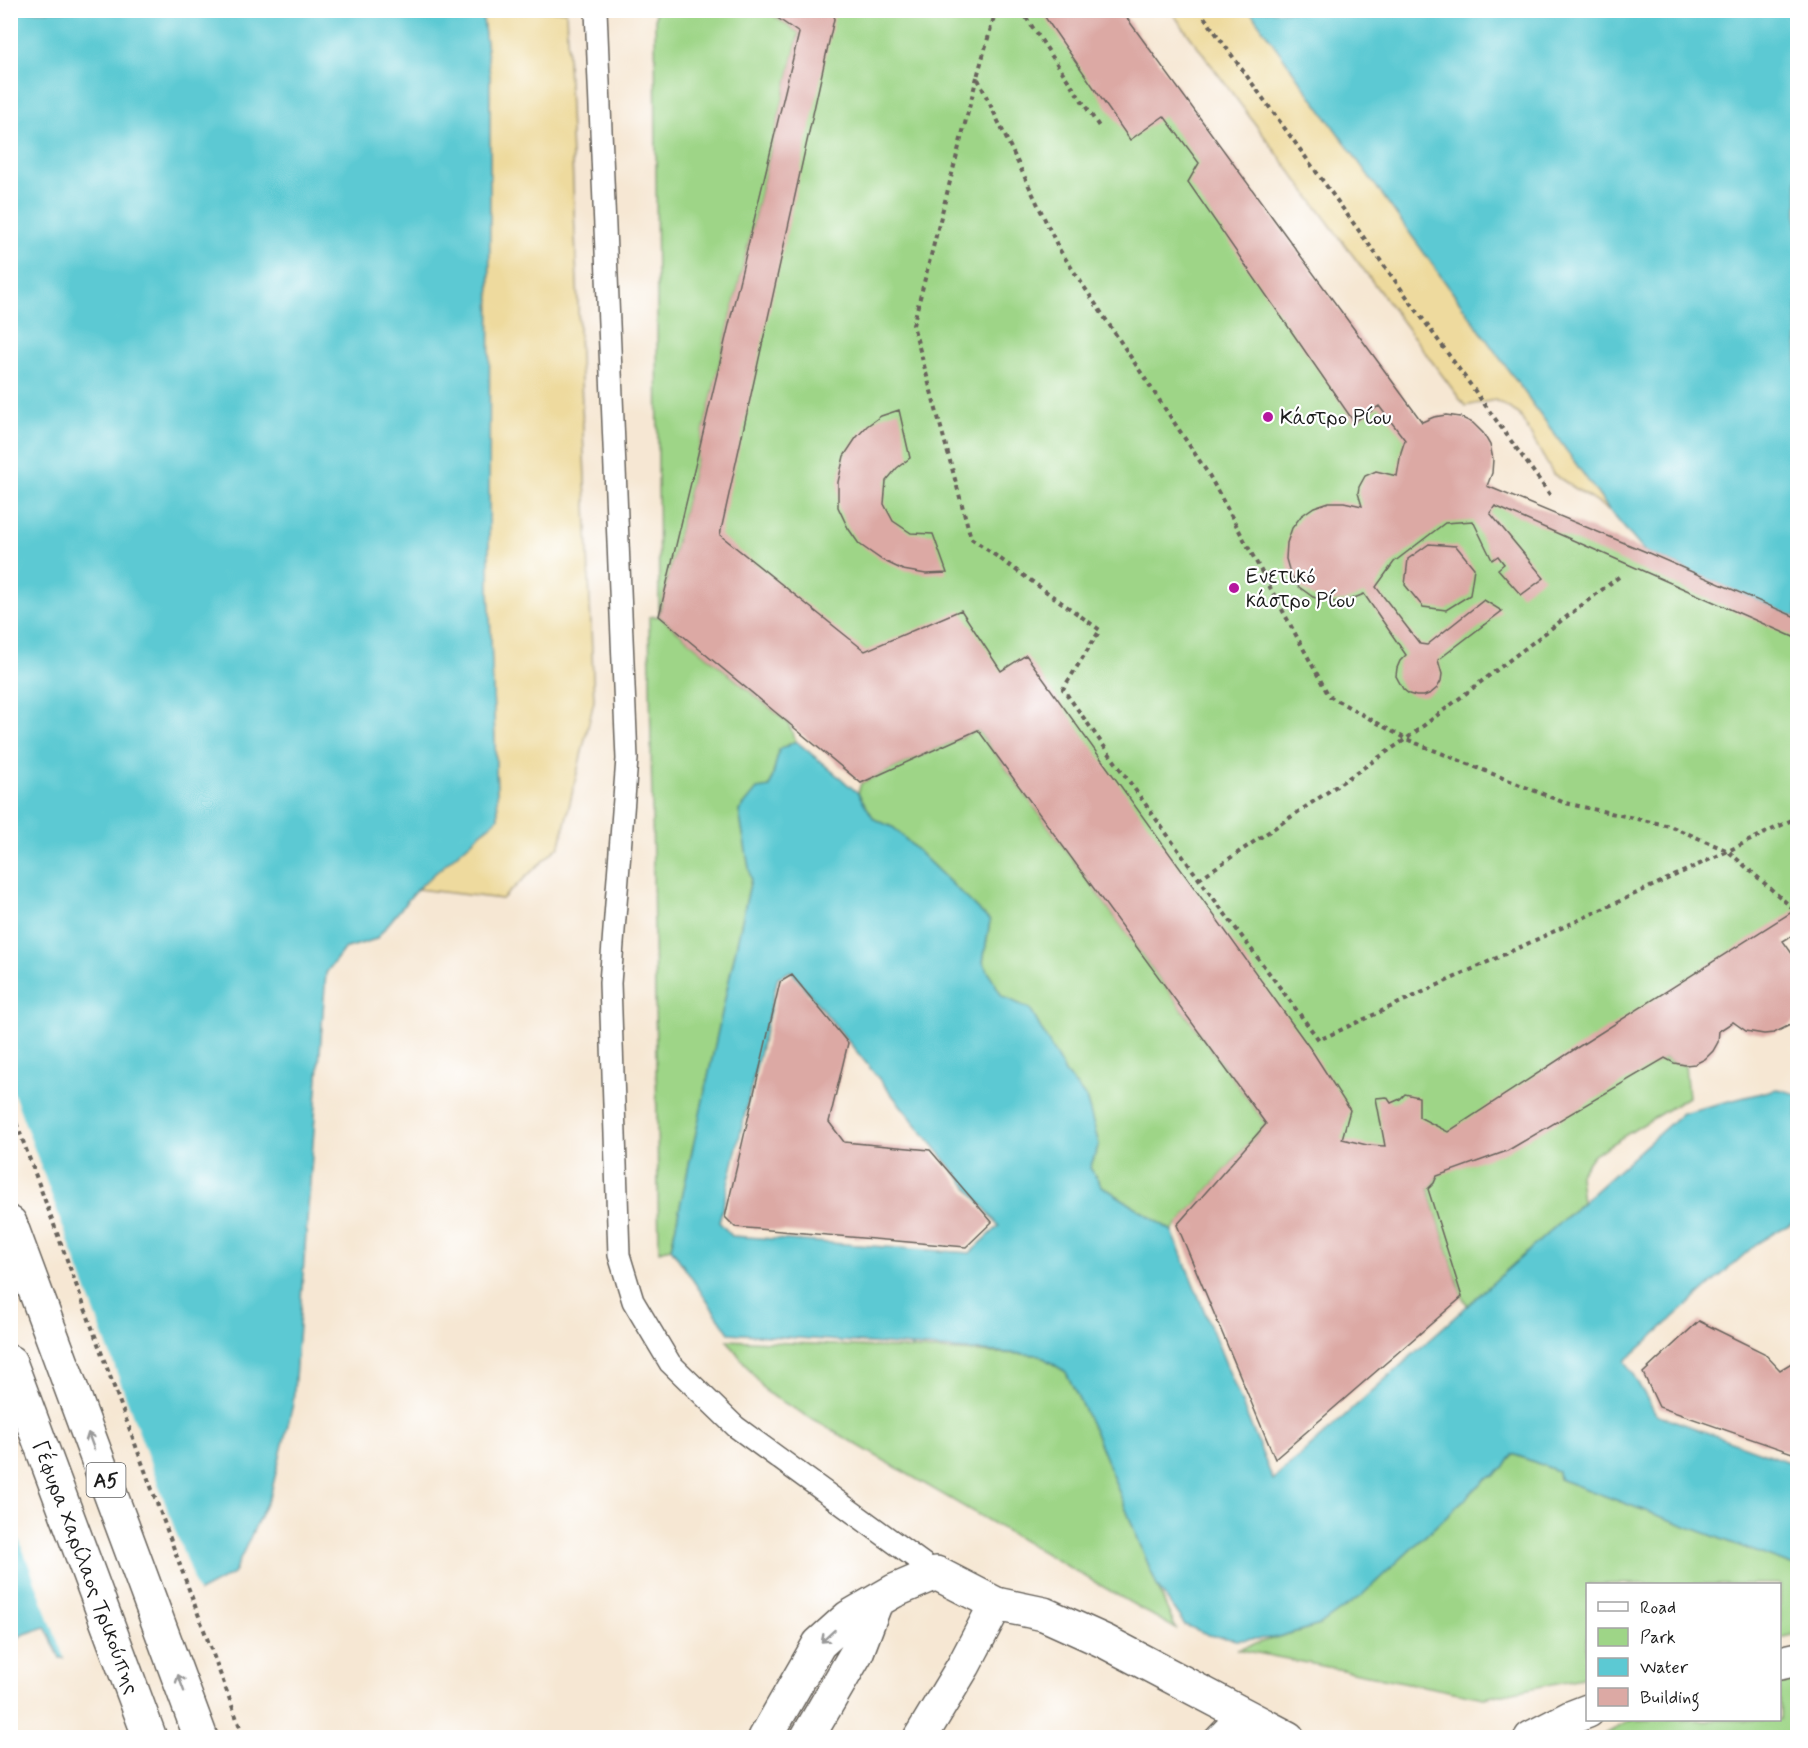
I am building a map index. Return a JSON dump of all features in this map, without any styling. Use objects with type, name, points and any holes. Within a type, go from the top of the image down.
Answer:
[{"type":"main road","name":"Α5","points":[[10,1224],[201,1737]]},
{"type":"main road","name":"Γέφυρα Χαρίλαος Τρικούπης","points":[[10,1362],[150,1737]]},
{"type":"main road","points":[[765,1737],[819,1644],[849,1617],[894,1591],[936,1573],[996,1604],[1044,1614],[1106,1642],[1288,1737]]},
{"type":"main road","points":[[807,1737],[857,1652],[876,1602]]},
{"type":"main road","points":[[920,1737],[964,1665],[996,1604]]},
{"type":"main road","points":[[1781,1663],[1797,1659]]},
{"type":"main road","points":[[1531,1737],[1586,1712]]},
{"type":"lane","points":[[596,10],[627,759],[610,983],[619,1255],[633,1301],[670,1363],[736,1427],[936,1573]]},
{"type":"lane","points":[[1215,1737],[1240,1712]]},
{"type":"path","points":[[996,10],[913,325],[971,538],[1100,630],[1063,689],[1199,879],[1319,1040],[1797,817]]},
{"type":"path","points":[[1021,10],[1100,128]]},
{"type":"path","points":[[1199,10],[1551,496]]},
{"type":"path","points":[[977,77],[1059,249],[1209,475],[1329,696],[1406,739],[1565,803],[1670,826],[1728,851],[1797,913]]},
{"type":"path","points":[[1199,879],[1406,739],[1620,576]]},
{"type":"path","points":[[10,1106],[244,1737]]},
{"type":"green space","points":[[655,11],[766,11],[799,33],[659,616]]},
{"type":"green space","points":[[820,11],[1054,11],[1166,102],[1426,446],[1479,490],[1797,633],[1797,930],[1448,1145],[1335,1159],[1026,685],[860,664],[702,551]]},
{"type":"green space","points":[[659,616],[788,723],[796,741],[779,750],[770,787],[739,811],[751,879],[671,1248],[659,1251],[649,617]]},
{"type":"green space","points":[[978,730],[1266,1124],[1172,1231],[1102,1186],[1090,1168],[1099,1144],[1086,1098],[1066,1074],[1030,1009],[1002,996],[983,962],[990,921],[894,828],[874,819],[858,793],[861,783]]},
{"type":"green space","points":[[1665,1058],[1685,1065],[1688,1097],[1593,1155],[1579,1175],[1582,1202],[1468,1306],[1462,1297],[1428,1189],[1437,1176]]},
{"type":"green space","points":[[727,1340],[1039,1355],[1066,1372],[1096,1435],[1176,1629],[767,1393]]},
{"type":"green space","points":[[1513,1454],[1558,1471],[1559,1479],[1797,1567],[1797,1634],[1781,1638],[1781,1583],[1586,1583],[1586,1677],[1484,1698],[1237,1649],[1320,1625],[1362,1595],[1487,1478],[1494,1476],[1505,1467]]},
{"type":"green space","points":[[1797,1680],[1797,1737],[1600,1737],[1629,1721],[1781,1721],[1781,1684]]},
{"type":"sand","points":[[482,11],[566,11],[594,701],[560,845],[502,899],[417,889],[498,818],[489,589],[490,76]]},
{"type":"sand","points":[[1171,11],[1250,11],[1610,511],[1553,474],[1519,414],[1495,400],[1465,406]]},
{"type":"water","points":[[11,11],[482,11],[490,76],[489,589],[498,818],[417,889],[376,939],[344,949],[326,973],[293,1404],[271,1493],[233,1574],[186,1599],[93,1658],[60,1658],[45,1627],[22,1635],[11,1643]]},
{"type":"water","points":[[1250,11],[1797,11],[1797,618],[1644,551],[1610,511]]},
{"type":"water","points":[[796,741],[858,793],[874,819],[894,828],[990,921],[983,962],[1002,996],[1030,1009],[1066,1074],[1086,1098],[1099,1144],[1090,1168],[1102,1186],[1172,1231],[1273,1480],[1682,1113],[1777,1089],[1797,1094],[1797,1221],[1756,1244],[1625,1361],[1656,1414],[1797,1465],[1797,1567],[1559,1479],[1558,1471],[1513,1454],[1505,1467],[1494,1476],[1487,1478],[1362,1595],[1320,1625],[1274,1638],[1237,1640],[1209,1635],[1185,1625],[1157,1586],[1096,1435],[1066,1372],[1039,1355],[729,1333],[671,1248],[751,879],[739,811],[757,789],[770,787],[779,750]],"holes":[[[791,971],[999,1226],[970,1253],[732,1236],[719,1222],[778,977]]]},
{"type":"pier","points":[[11,1086],[199,1595],[93,1661],[65,1661],[10,1515]]},
{"type":"building","points":[[766,10],[836,10],[720,535],[865,651],[961,610],[1001,671],[1026,655],[1312,1051],[1350,1110],[1342,1139],[1367,1145],[1385,1146],[1376,1098],[1387,1097],[1391,1103],[1405,1094],[1419,1097],[1419,1117],[1448,1132],[1798,908],[1798,932],[1783,941],[1798,962],[1798,1018],[1790,1025],[1774,1033],[1764,1034],[1746,1031],[1733,1022],[1719,1031],[1718,1042],[1705,1059],[1695,1064],[1685,1065],[1665,1058],[1507,1151],[1437,1176],[1428,1189],[1462,1297],[1275,1459],[1177,1225],[1266,1124],[978,730],[861,783],[659,616],[799,33]]},
{"type":"building","points":[[1040,10],[1121,10],[1422,422],[1446,415],[1460,417],[1473,423],[1483,433],[1490,445],[1493,459],[1492,473],[1487,486],[1798,618],[1798,639],[1495,506],[1490,513],[1544,578],[1521,595],[1498,569],[1504,564],[1498,556],[1492,560],[1473,521],[1445,523],[1394,562],[1376,587],[1420,644],[1427,645],[1484,600],[1502,611],[1438,660],[1442,674],[1437,688],[1424,696],[1409,694],[1403,689],[1396,676],[1400,661],[1406,655],[1364,594],[1347,601],[1330,602],[1313,597],[1299,587],[1290,573],[1286,559],[1287,543],[1292,528],[1301,516],[1314,507],[1329,502],[1344,502],[1362,506],[1358,493],[1365,476],[1376,471],[1397,476],[1405,440],[1379,406],[1354,422],[1188,182],[1199,163],[1164,116],[1130,140]]},
{"type":"building","points":[[899,410],[910,458],[886,481],[884,504],[893,521],[911,533],[933,534],[947,573],[926,574],[903,570],[882,560],[859,544],[838,507],[838,482],[844,456],[867,426],[881,416]]},
{"type":"building","points":[[1429,544],[1456,546],[1474,568],[1470,595],[1446,610],[1423,607],[1405,585],[1408,559]]},
{"type":"building","points":[[792,975],[848,1043],[829,1122],[844,1142],[930,1150],[992,1222],[966,1247],[735,1227],[725,1217],[780,982]]},
{"type":"building","points":[[1699,1321],[1764,1353],[1780,1370],[1798,1359],[1798,1455],[1659,1407],[1643,1373]]},
{"type":"place","name":"Κάστρο Ρίου","points":[[1268,417]]},
{"type":"place","name":"Ενετικό κάστρο Ρίου","points":[[1234,588]]}]
